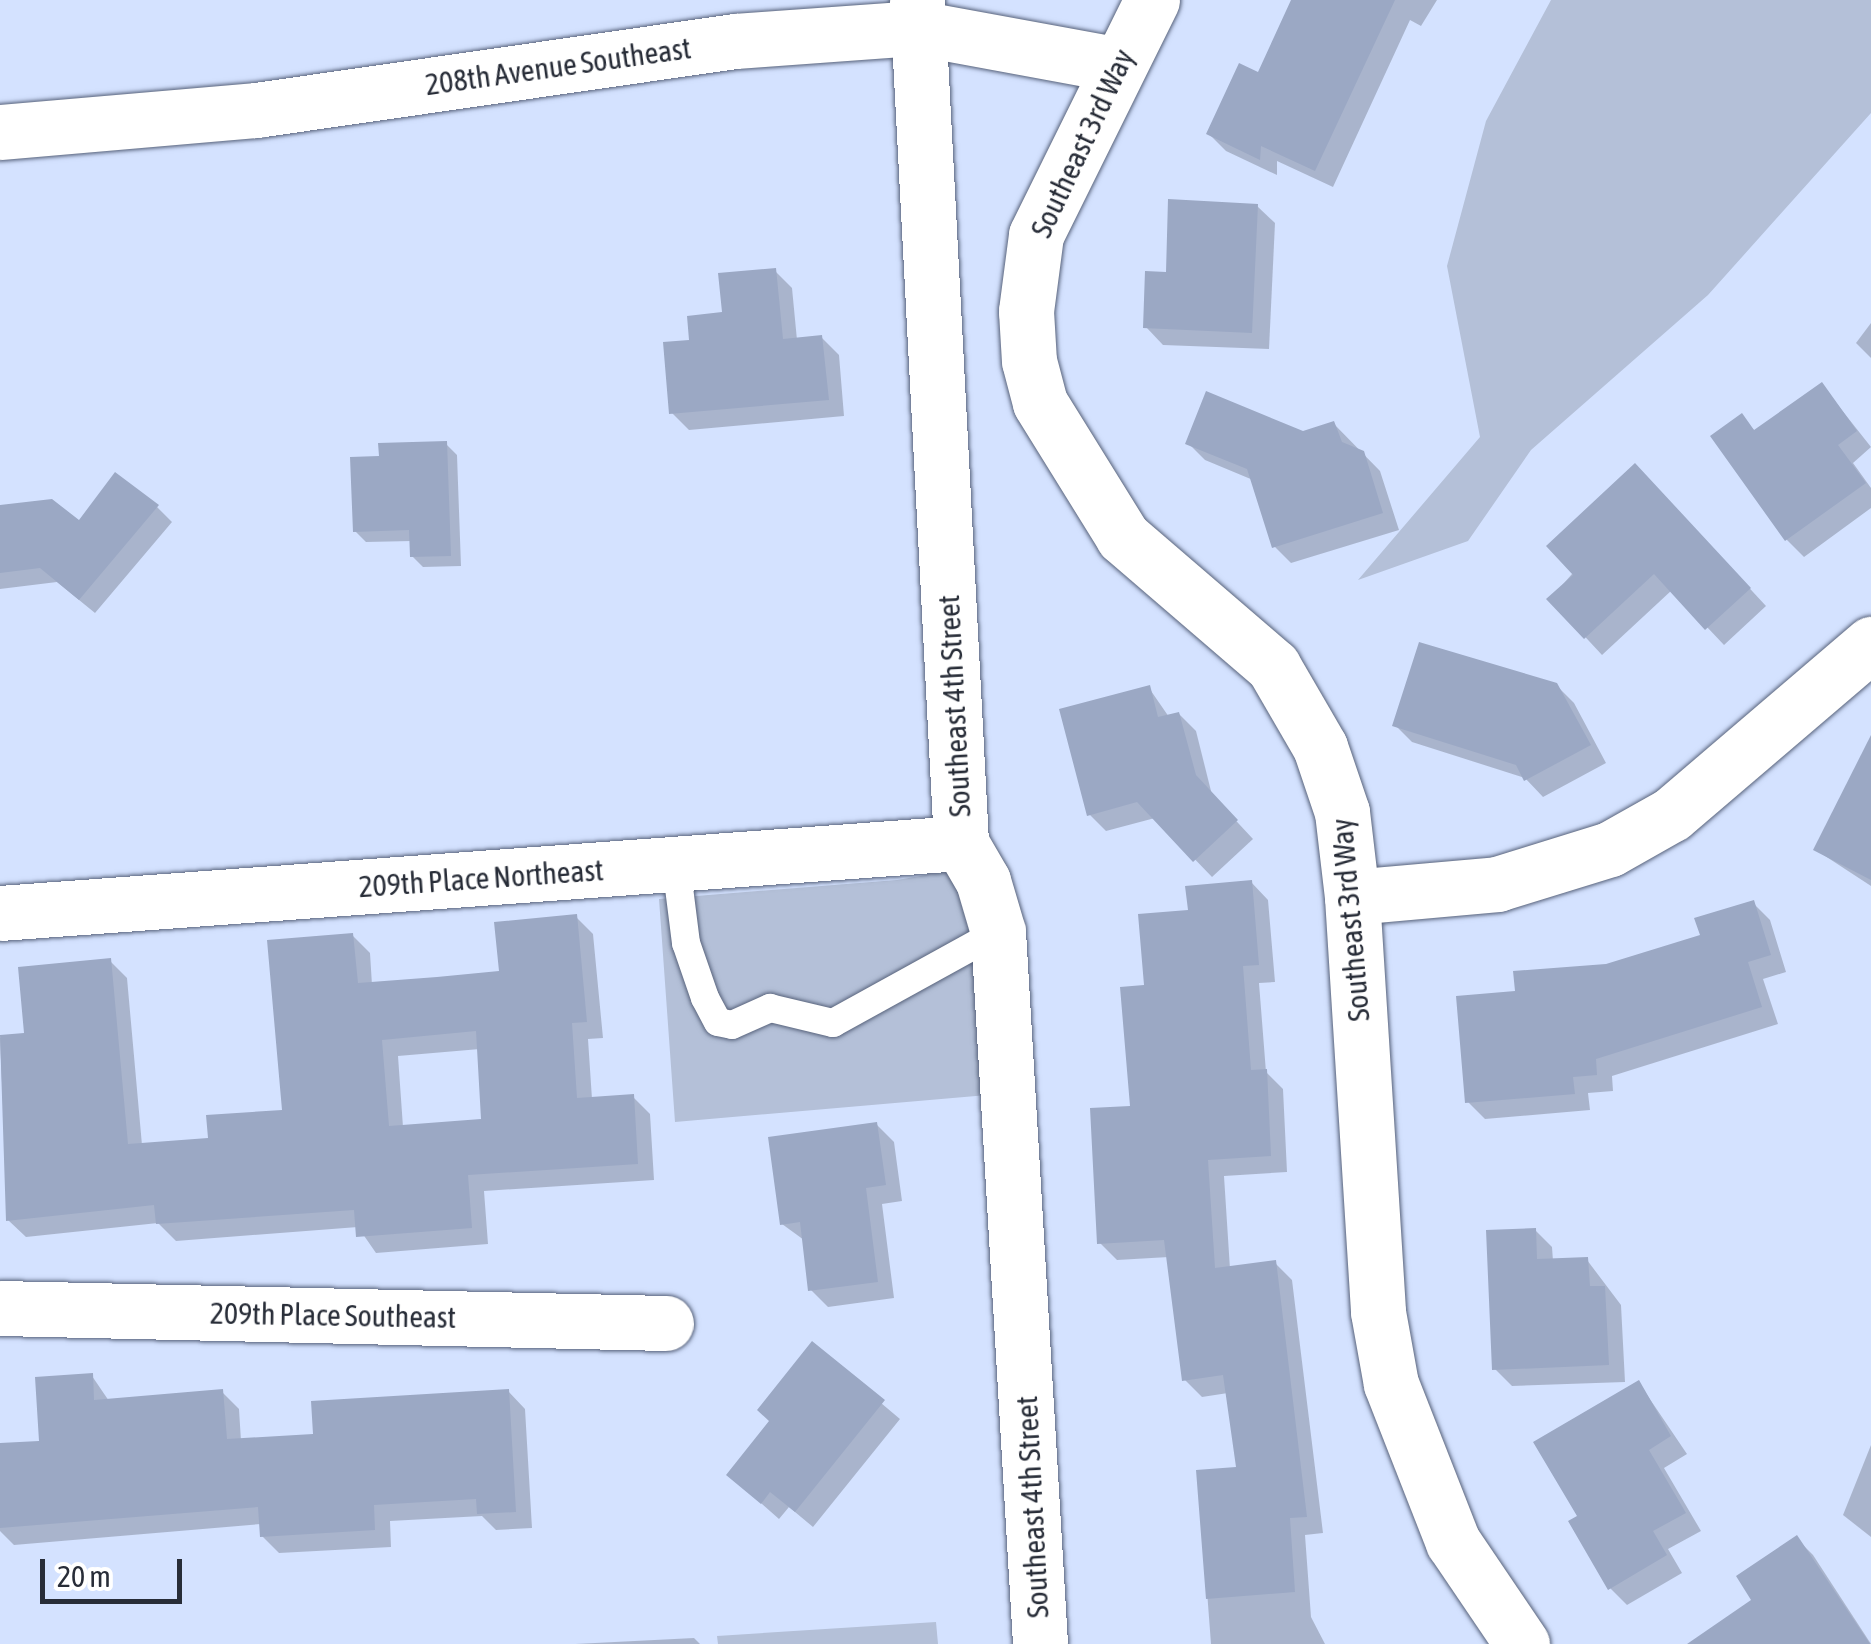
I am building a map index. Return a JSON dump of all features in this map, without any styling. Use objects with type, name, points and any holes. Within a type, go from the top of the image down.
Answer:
[{"type":"street","name":"Southeast 3rd Way","points":[[1152,0],[1115,64],[1036,235],[1026,311],[1040,403],[1123,537],[1273,666],[1299,702],[1342,812],[1352,897],[1378,1312],[1392,1384],[1453,1542],[1522,1644]]},
{"type":"street","name":"208th Avenue Southeast","points":[[0,132],[256,110],[918,14],[1115,64]]},
{"type":"street","name":"Southeast 4th Street","points":[[918,14],[961,843],[983,881],[998,932],[1040,1644]]},
{"type":"street","points":[[1352,897],[1496,884],[1610,849],[1672,814],[1871,644]]},
{"type":"street","name":"209th Place Northeast","points":[[0,913],[961,843]]},
{"type":"street","name":"209th Place Southeast","points":[[0,1308],[666,1322]]},
{"type":"lane","points":[[676,864],[686,943],[718,1022],[732,1025],[770,1008],[833,1023],[998,932]]},
{"type":"shaded area","points":[[1551,0],[1871,0],[1871,113],[1708,295],[1531,450],[1468,541],[1358,580],[1480,437],[1447,266],[1486,121]]},
{"type":"shaded area","points":[[947,862],[970,892],[999,1094],[675,1122],[659,899],[897,880],[926,875]]},
{"type":"shaded area","points":[[936,1622],[938,1644],[718,1644],[717,1636]]},
{"type":"building","points":[[1291,0],[1395,0],[1315,171],[1261,146],[1260,160],[1206,134],[1239,63],[1258,72]]},
{"type":"building","points":[[1168,199],[1258,204],[1252,333],[1143,328],[1145,271],[1166,272]]},
{"type":"building","points":[[776,268],[783,339],[822,335],[829,400],[669,414],[663,342],[689,340],[687,316],[722,312],[718,273]]},
{"type":"building","points":[[1822,382],[1857,431],[1838,445],[1866,483],[1785,541],[1710,436],[1742,413],[1754,430]]},
{"type":"building","points":[[1206,391],[1303,431],[1334,421],[1342,442],[1364,451],[1383,513],[1272,548],[1247,469],[1185,444]]},
{"type":"building","points":[[447,441],[451,556],[410,557],[409,530],[353,532],[350,457],[379,456],[378,443]]},
{"type":"building","points":[[1635,463],[1751,588],[1705,630],[1654,574],[1584,639],[1546,599],[1573,575],[1546,546]]},
{"type":"building","points":[[115,472],[159,505],[79,600],[40,568],[0,573],[0,505],[52,499],[79,520]]},
{"type":"building","points":[[1419,642],[1557,683],[1591,745],[1524,781],[1516,765],[1392,726]]},
{"type":"building","points":[[1150,685],[1158,717],[1179,712],[1196,775],[1238,820],[1193,862],[1137,802],[1087,816],[1059,709]]},
{"type":"building","points":[[1871,735],[1871,880],[1813,850]]},
{"type":"building","points":[[1252,880],[1259,965],[1243,966],[1251,1070],[1267,1069],[1271,1156],[1208,1160],[1215,1268],[1276,1260],[1307,1517],[1290,1518],[1295,1592],[1206,1599],[1196,1470],[1236,1467],[1223,1375],[1182,1381],[1164,1240],[1097,1244],[1090,1108],[1130,1106],[1120,987],[1144,985],[1138,914],[1188,910],[1185,886]]},
{"type":"building","points":[[1754,900],[1771,955],[1748,962],[1762,1007],[1596,1059],[1597,1075],[1573,1077],[1575,1094],[1465,1103],[1456,996],[1515,991],[1513,971],[1606,964],[1700,935],[1694,918]]},
{"type":"building","points":[[577,914],[587,1022],[572,1023],[577,1098],[634,1094],[638,1164],[468,1175],[472,1228],[356,1237],[354,1210],[156,1224],[154,1205],[6,1221],[0,1035],[24,1033],[18,967],[111,958],[128,1144],[208,1138],[206,1115],[282,1110],[267,940],[353,933],[358,983],[437,977],[499,971],[494,922]],"holes":[[[476,1031],[481,1119],[389,1126],[382,1040]]]},
{"type":"building","points":[[877,1122],[886,1185],[866,1188],[878,1282],[808,1291],[800,1222],[780,1225],[768,1137]]},
{"type":"building","points":[[1536,1228],[1537,1259],[1588,1257],[1590,1286],[1605,1286],[1609,1365],[1492,1370],[1486,1230]]},
{"type":"building","points":[[812,1341],[885,1400],[795,1512],[770,1492],[761,1504],[726,1475],[769,1421],[757,1410]]},
{"type":"building","points":[[93,1373],[94,1400],[223,1389],[227,1439],[313,1434],[311,1401],[509,1389],[516,1512],[477,1514],[476,1499],[374,1505],[375,1530],[260,1537],[258,1507],[0,1528],[0,1443],[39,1441],[35,1377]]},
{"type":"building","points":[[1639,1380],[1671,1436],[1649,1450],[1686,1513],[1653,1531],[1667,1555],[1608,1590],[1568,1521],[1577,1516],[1533,1442]]},
{"type":"building","points":[[1797,1535],[1870,1644],[1687,1644],[1751,1600],[1736,1576]]}]
